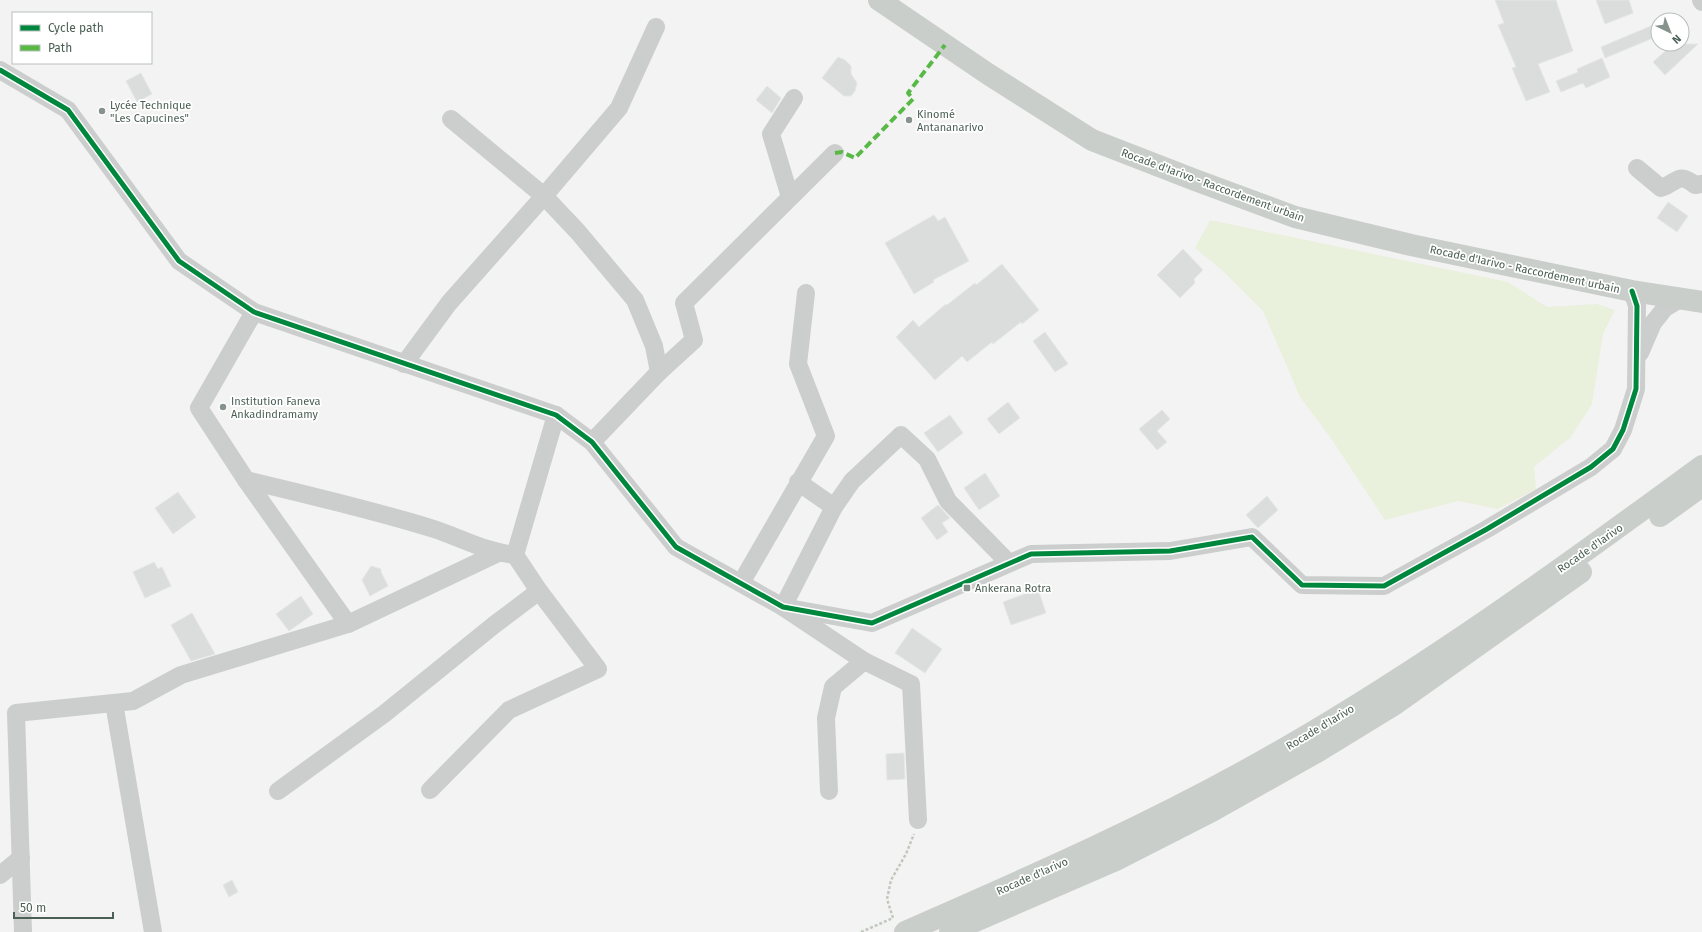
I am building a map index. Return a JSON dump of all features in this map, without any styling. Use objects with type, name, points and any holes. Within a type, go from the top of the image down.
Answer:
[{"type":"main road","name":"Rocade d'Iarivo - Raccordement urbain","points":[[879,0],[988,74],[1092,140],[1295,217],[1411,245],[1632,292],[1702,302]]},
{"type":"main road","name":"Rocade d'Iarivo","points":[[905,932],[1099,846],[1280,751],[1370,698],[1467,634],[1605,538],[1702,466]]},
{"type":"main road","name":"Rocade d'Iarivo","points":[[950,932],[1116,860],[1212,811],[1315,753],[1395,704],[1702,486]]},
{"type":"street","points":[[404,364],[449,303],[544,196],[618,108],[656,27]]},
{"type":"street","points":[[0,70],[68,110],[179,261],[254,312],[556,416],[592,442],[676,547],[783,607],[864,661],[911,684],[918,820]]},
{"type":"street","points":[[790,197],[771,134],[794,98]]},
{"type":"street","points":[[451,119],[544,196],[578,232],[635,300],[654,346],[659,372]]},
{"type":"street","points":[[592,442],[659,372],[694,340],[684,303],[835,153]]},
{"type":"street","points":[[1637,168],[1661,188],[1681,178],[1687,178],[1695,185],[1702,184]]},
{"type":"street","points":[[783,607],[872,623],[1031,554],[1170,551],[1252,537],[1302,585],[1384,586],[1487,529],[1591,467],[1614,449],[1623,430],[1636,389],[1638,360],[1637,306],[1632,292]]},
{"type":"street","points":[[741,583],[798,482],[826,436],[798,364],[806,293]]},
{"type":"street","points":[[1638,360],[1653,324],[1665,308],[1680,299]]},
{"type":"street","points":[[254,312],[199,408],[246,480],[348,624]]},
{"type":"street","points":[[23,932],[16,713],[133,702],[181,675],[348,624],[506,554],[556,416]]},
{"type":"street","points":[[783,607],[834,507],[852,481],[901,435],[927,459],[948,501],[1009,563]]},
{"type":"street","points":[[246,480],[325,499],[435,530],[506,554],[539,591],[598,669],[508,710],[430,790]]},
{"type":"street","points":[[798,482],[834,507]]},
{"type":"street","points":[[278,791],[384,714],[494,625],[539,591]]},
{"type":"street","points":[[829,791],[826,718],[833,687],[864,661]]},
{"type":"street","points":[[114,703],[153,932]]},
{"type":"street","points":[[0,875],[21,858]]},
{"type":"path","points":[[861,932],[893,918],[887,899],[891,880],[906,854],[918,820]]},
{"type":"green space","points":[[1210,220],[1508,282],[1547,307],[1597,304],[1615,310],[1603,334],[1592,404],[1571,437],[1534,467],[1536,489],[1498,509],[1458,501],[1385,520],[1330,437],[1300,397],[1263,311],[1224,272],[1195,248]]},
{"type":"building","points":[[1495,0],[1556,0],[1573,51],[1538,64],[1550,92],[1526,101],[1512,68],[1516,67],[1498,25],[1504,23]]},
{"type":"building","points":[[1596,0],[1629,0],[1633,13],[1605,24]]},
{"type":"building","points":[[1650,26],[1650,39],[1605,58],[1601,47]]},
{"type":"building","points":[[1690,44],[1698,44],[1690,52]]},
{"type":"building","points":[[1664,52],[1689,52],[1665,75],[1653,62]]},
{"type":"building","points":[[838,57],[845,60],[851,66],[851,74],[857,83],[855,91],[851,96],[844,96],[822,78]]},
{"type":"building","points":[[1602,58],[1610,77],[1586,88],[1583,83],[1561,92],[1556,81],[1578,72],[1577,69]]},
{"type":"building","points":[[141,73],[152,94],[137,102],[126,81]]},
{"type":"building","points":[[767,86],[781,98],[772,113],[756,100]]},
{"type":"building","points":[[1668,202],[1688,216],[1677,232],[1657,218]]},
{"type":"building","points":[[934,215],[938,221],[945,217],[969,261],[933,280],[934,282],[914,294],[885,243]]},
{"type":"building","points":[[1183,249],[1203,270],[1194,279],[1195,283],[1180,298],[1157,275]]},
{"type":"building","points":[[1002,264],[1039,310],[993,344],[992,342],[967,362],[962,356],[935,380],[896,337],[913,320],[919,327],[946,304],[947,305],[975,283],[976,285]]},
{"type":"building","points":[[1045,332],[1068,364],[1055,372],[1033,341]]},
{"type":"building","points":[[1008,402],[1020,418],[999,434],[987,419]]},
{"type":"building","points":[[1162,410],[1170,419],[1157,431],[1167,442],[1157,450],[1139,429]]},
{"type":"building","points":[[950,415],[963,433],[938,452],[924,433]]},
{"type":"building","points":[[985,473],[1000,496],[979,510],[964,488]]},
{"type":"building","points":[[178,492],[196,517],[173,534],[155,508]]},
{"type":"building","points":[[1267,496],[1278,510],[1258,528],[1246,515]]},
{"type":"building","points":[[938,505],[950,518],[942,523],[948,532],[937,540],[921,518]]},
{"type":"building","points":[[154,562],[158,569],[162,567],[171,586],[145,598],[133,572]]},
{"type":"building","points":[[371,566],[381,569],[388,586],[370,596],[362,580]]},
{"type":"building","points":[[1038,589],[1046,613],[1011,625],[1003,602]]},
{"type":"building","points":[[301,596],[313,614],[289,631],[276,614]]},
{"type":"building","points":[[192,613],[215,654],[191,661],[171,625]]},
{"type":"building","points":[[912,628],[942,649],[925,673],[895,653]]},
{"type":"building","points":[[904,753],[905,779],[887,780],[886,754]]},
{"type":"building","points":[[232,880],[238,892],[229,897],[223,885]]},
{"type":"marked path","points":[[835,153],[842,152],[855,158],[913,99],[908,93],[945,45]]},
{"type":"cycle path","points":[[0,70],[68,110],[179,261],[254,312],[556,415],[592,442],[676,547],[783,607],[872,623],[1031,554],[1170,551],[1252,537],[1302,585],[1384,586],[1487,529],[1591,467],[1613,449],[1623,430],[1636,389],[1637,306],[1632,291]]},
{"type":"place","name":"Lycée Technique \"Les Capucines\"","points":[[102,111]]},
{"type":"place","name":"Kinomé Antananarivo","points":[[909,120]]},
{"type":"place","name":"Institution Faneva Ankadindramamy","points":[[223,407]]},
{"type":"place","name":"Ankerana Rotra","points":[[967,588]]}]
